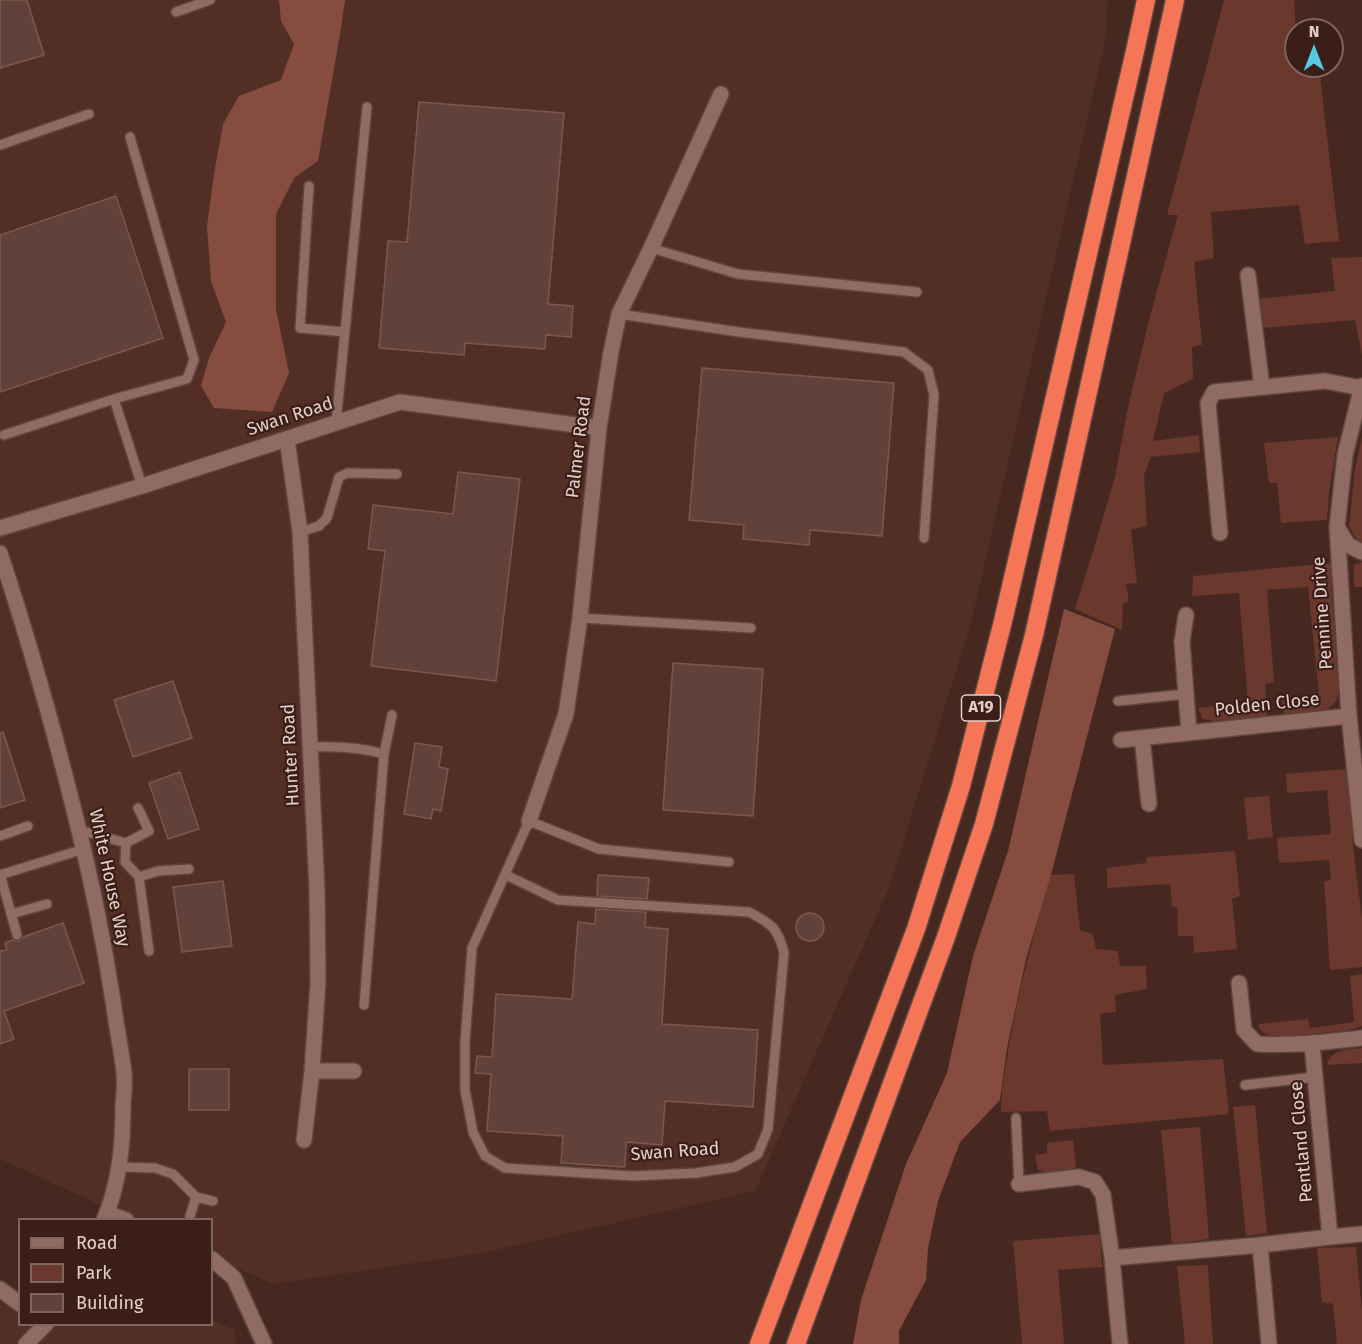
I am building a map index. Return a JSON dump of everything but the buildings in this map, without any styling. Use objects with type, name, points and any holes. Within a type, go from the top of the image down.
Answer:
[{"type":"highway","points":[[1135,51],[1140,0]]},
{"type":"highway","name":"A19","points":[[759,1344],[916,929],[961,786],[1003,621],[1146,0]]},
{"type":"highway","name":"A19","points":[[796,1344],[946,937],[984,824],[1034,635],[1175,0]]},
{"type":"highway","points":[[1164,54],[1183,0]]},
{"type":"street","name":"Palmer Road","points":[[529,821],[566,714],[580,618],[599,428],[620,314],[721,94]]},
{"type":"street","points":[[1248,275],[1262,387]]},
{"type":"street","points":[[1220,533],[1208,403],[1214,392],[1325,381],[1361,387]]},
{"type":"street","name":"Pennine Drive","points":[[1361,387],[1345,455],[1337,526],[1349,716],[1362,840]]},
{"type":"street","name":"Swan Road","points":[[0,528],[142,486],[400,402],[599,428]]},
{"type":"street","name":"Hunter Road","points":[[287,439],[300,532],[317,890],[318,982],[312,1071],[304,1140]]},
{"type":"street","points":[[1337,526],[1348,545],[1362,552]]},
{"type":"street","name":"White House Way","points":[[0,552],[24,625],[51,722],[84,849],[106,955],[124,1074],[120,1167],[106,1216]]},
{"type":"street","points":[[1186,615],[1182,642],[1189,732]]},
{"type":"street","points":[[1346,672],[1362,670]]},
{"type":"street","name":"Polden Close","points":[[1121,741],[1349,716]]},
{"type":"street","points":[[1142,738],[1149,804]]},
{"type":"street","points":[[1239,983],[1244,1030],[1257,1044],[1277,1046],[1362,1038]]},
{"type":"street","name":"Pentland Close","points":[[1312,1044],[1330,1237]]},
{"type":"street","points":[[312,1071],[354,1071]]},
{"type":"street","points":[[1019,1184],[1079,1178],[1095,1182],[1103,1195],[1112,1258],[1120,1344]]},
{"type":"street","points":[[1112,1258],[1362,1234]]},
{"type":"street","points":[[1260,1245],[1269,1344]]},
{"type":"street","points":[[213,1260],[234,1278],[264,1344]]},
{"type":"street","points":[[0,1289],[18,1302]]},
{"type":"street","points":[[26,1344],[44,1326]]},
{"type":"lane","points":[[176,12],[210,0]]},
{"type":"lane","points":[[336,423],[367,107]]},
{"type":"lane","points":[[0,145],[89,114]]},
{"type":"lane","points":[[4,435],[114,399],[187,379],[194,360],[130,137]]},
{"type":"lane","points":[[309,186],[300,328],[345,332]]},
{"type":"lane","points":[[651,249],[738,274],[917,292]]},
{"type":"lane","points":[[620,314],[739,332],[904,352],[928,370],[934,394],[924,538]]},
{"type":"lane","points":[[114,399],[142,486]]},
{"type":"lane","points":[[300,532],[319,526],[327,518],[339,477],[348,473],[397,474]]},
{"type":"lane","points":[[580,618],[751,628]]},
{"type":"lane","points":[[1118,701],[1186,694]]},
{"type":"lane","points":[[364,1005],[384,754],[392,715]]},
{"type":"lane","points":[[310,747],[368,749],[384,754]]},
{"type":"lane","points":[[79,830],[126,843],[149,831],[138,808]]},
{"type":"lane","points":[[529,821],[599,849],[729,861]]},
{"type":"lane","name":"Swan Road","points":[[506,875],[558,900],[749,912],[765,920],[779,935],[784,953],[768,1129],[758,1154],[735,1167],[696,1173],[633,1176],[505,1168],[485,1156],[473,1132],[465,1090],[465,1042],[472,948],[529,821]]},
{"type":"lane","points":[[0,836],[28,826]]},
{"type":"lane","points":[[126,843],[125,861],[139,877],[149,951]]},
{"type":"lane","points":[[17,935],[0,875],[84,849]]},
{"type":"lane","points":[[139,877],[159,871],[189,869]]},
{"type":"lane","points":[[11,914],[47,904]]},
{"type":"lane","points":[[1245,1085],[1316,1077]]},
{"type":"lane","points":[[1016,1118],[1019,1184]]},
{"type":"lane","points":[[120,1167],[155,1168],[173,1174],[196,1197],[213,1201]]},
{"type":"lane","points":[[190,1216],[196,1197]]},
{"type":"shaded area","points":[[0,0],[1108,0],[1106,37],[972,619],[889,888],[755,1191],[482,1253],[273,1284],[213,1256],[213,1218],[129,1218],[0,1159]]},
{"type":"shaded area","points":[[279,0],[345,0],[318,161],[294,178],[276,214],[276,309],[289,373],[272,412],[214,408],[201,386],[209,358],[226,322],[211,281],[207,226],[214,174],[223,124],[239,96],[281,80],[294,44],[281,21]]},
{"type":"shaded area","points":[[1064,609],[1115,629],[1052,871],[1026,959],[1007,1048],[1000,1100],[960,1142],[938,1201],[928,1248],[926,1280],[899,1331],[899,1344],[853,1344],[861,1300],[906,1164],[947,1073],[973,956],[1008,851]]},
{"type":"shaded area","points":[[18,1301],[18,1326],[213,1326],[213,1320],[235,1330],[236,1344],[0,1344],[0,1305]]},
{"type":"green space","points":[[1224,0],[1299,0],[1294,1],[1295,18],[1284,18],[1284,78],[1320,78],[1339,241],[1305,244],[1299,205],[1211,212],[1214,258],[1194,262],[1202,345],[1192,347],[1193,379],[1164,393],[1153,441],[1199,435],[1200,452],[1151,457],[1144,475],[1147,526],[1131,530],[1137,583],[1126,584],[1129,601],[1123,603],[1122,630],[1075,609],[1115,477],[1128,407],[1178,215],[1167,215]]},
{"type":"green space","points":[[1362,257],[1362,355],[1355,320],[1262,328],[1258,299],[1335,291],[1331,258]]},
{"type":"green space","points":[[1338,437],[1327,520],[1281,523],[1277,483],[1269,483],[1264,443]]},
{"type":"green space","points":[[1362,437],[1362,545],[1349,526],[1355,469]]},
{"type":"green space","points":[[1362,562],[1362,587],[1354,587],[1354,565]]},
{"type":"green space","points":[[1331,563],[1339,692],[1336,701],[1328,709],[1284,715],[1281,698],[1319,695],[1308,587],[1267,590],[1274,682],[1265,684],[1267,717],[1214,721],[1203,719],[1198,708],[1248,701],[1239,593],[1192,596],[1193,576]]},
{"type":"green space","points":[[1346,769],[1362,918],[1362,967],[1330,970],[1324,881],[1331,880],[1329,860],[1279,863],[1277,838],[1331,834],[1327,790],[1287,793],[1286,774]]},
{"type":"green space","points":[[1269,796],[1273,837],[1248,840],[1244,798]]},
{"type":"green space","points":[[1235,851],[1240,896],[1232,899],[1237,949],[1194,953],[1193,936],[1178,936],[1177,907],[1172,907],[1170,884],[1107,888],[1107,868],[1146,863],[1147,857]]},
{"type":"green space","points":[[1074,874],[1080,930],[1093,934],[1096,949],[1118,951],[1120,966],[1146,966],[1147,989],[1115,995],[1116,1012],[1100,1014],[1103,1065],[1223,1059],[1229,1114],[1050,1131],[1047,1111],[1001,1112],[1004,1076],[1014,1019],[1050,875]]},
{"type":"green space","points":[[1362,974],[1362,1026],[1348,1030],[1271,1037],[1260,1030],[1259,1024],[1308,1019],[1310,1028],[1354,1022],[1350,976]]},
{"type":"green space","points":[[1362,1048],[1362,1063],[1327,1065],[1332,1055],[1336,1053]]},
{"type":"green space","points":[[1255,1105],[1267,1233],[1246,1236],[1233,1107]]},
{"type":"green space","points":[[1200,1127],[1209,1239],[1172,1244],[1161,1130]]},
{"type":"green space","points":[[1073,1140],[1076,1168],[1048,1173],[1038,1170],[1035,1155],[1047,1153],[1047,1143]]},
{"type":"green space","points":[[1100,1234],[1102,1267],[1058,1270],[1064,1344],[1022,1344],[1013,1241]]},
{"type":"green space","points":[[1356,1247],[1362,1311],[1362,1344],[1337,1344],[1333,1304],[1322,1302],[1317,1248]]},
{"type":"green space","points":[[1208,1265],[1213,1344],[1185,1344],[1177,1266]]}]
